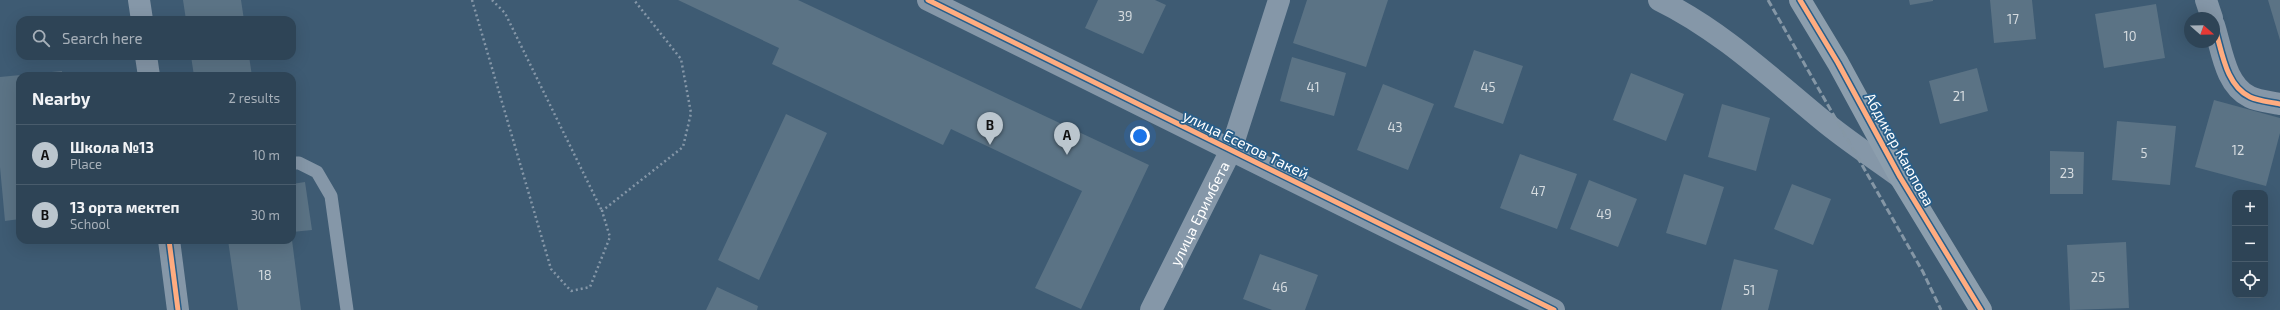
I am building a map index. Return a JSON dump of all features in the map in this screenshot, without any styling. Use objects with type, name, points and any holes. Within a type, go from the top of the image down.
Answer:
[{"type":"street","points":[[139,0],[141,16]]},
{"type":"street","name":"улица Есетов Такей","points":[[928,0],[1231,150],[1532,305],[1554,310]]},
{"type":"street","name":"улица Еримбета","points":[[1151,310],[1231,150],[1279,0]]},
{"type":"street","points":[[1659,0],[1680,10],[1752,61],[1824,120],[1900,177]]},
{"type":"street","name":"Абдикер Каюпова","points":[[1800,0],[1838,63],[1900,177],[1981,310]]},
{"type":"street","points":[[2206,0],[2210,12]]},
{"type":"street","points":[[2220,44],[2232,81],[2240,91],[2251,98],[2280,104]]},
{"type":"street","points":[[147,60],[148,72]]},
{"type":"street","points":[[170,244],[178,310]]},
{"type":"lane","points":[[296,163],[317,172],[331,196],[347,310]]},
{"type":"path","points":[[472,0],[551,270],[571,291],[590,287],[610,237],[602,211],[505,13],[492,0]]},
{"type":"path","points":[[602,211],[683,147],[691,113],[681,59],[634,0]]},
{"type":"building","points":[[183,0],[241,0],[243,16],[185,16]]},
{"type":"building","points":[[678,0],[798,0],[1149,165],[1081,309],[1035,288],[1082,191],[951,129],[943,145],[772,64],[779,48]]},
{"type":"building","points":[[1098,0],[1155,0],[1166,5],[1143,54],[1085,28]]},
{"type":"building","points":[[1307,0],[1388,0],[1366,67],[1293,43]]},
{"type":"building","points":[[1909,0],[1933,0],[1933,1],[1910,5]]},
{"type":"building","points":[[1990,0],[2032,0],[2036,39],[1994,43]]},
{"type":"building","points":[[2268,0],[2280,0],[2280,40]]},
{"type":"building","points":[[2156,4],[2165,58],[2104,68],[2095,14]]},
{"type":"building","points":[[1474,50],[1523,66],[1503,124],[1454,107]]},
{"type":"building","points":[[1292,57],[1346,73],[1334,116],[1280,101]]},
{"type":"building","points":[[192,60],[250,60],[251,72],[193,72]]},
{"type":"building","points":[[1977,68],[1988,111],[1940,124],[1929,81]]},
{"type":"building","points":[[1631,73],[1684,94],[1666,141],[1613,120]]},
{"type":"building","points":[[16,75],[16,220],[5,221],[0,167],[0,77]]},
{"type":"building","points":[[1383,84],[1434,104],[1408,170],[1357,150]]},
{"type":"building","points":[[2214,100],[2280,118],[2280,133],[2266,186],[2195,167]]},
{"type":"building","points":[[1722,104],[1770,118],[1756,171],[1708,157]]},
{"type":"building","points":[[786,114],[827,133],[759,280],[718,260]]},
{"type":"building","points":[[2117,121],[2176,126],[2170,185],[2112,180]]},
{"type":"building","points":[[2050,151],[2084,152],[2083,194],[2050,194]]},
{"type":"building","points":[[1520,154],[1577,174],[1557,229],[1500,208]]},
{"type":"building","points":[[1684,174],[1724,187],[1706,245],[1666,233]]},
{"type":"building","points":[[1589,180],[1637,199],[1618,247],[1570,229]]},
{"type":"building","points":[[305,182],[312,230],[296,232],[296,183]]},
{"type":"building","points":[[1792,184],[1831,199],[1813,245],[1774,229]]},
{"type":"building","points":[[2126,242],[2129,308],[2070,310],[2067,245]]},
{"type":"building","points":[[229,244],[293,244],[301,310],[238,310]]},
{"type":"building","points":[[1260,254],[1318,275],[1305,310],[1272,310],[1243,299]]},
{"type":"building","points":[[1734,259],[1778,270],[1768,310],[1721,310]]},
{"type":"building","points":[[717,287],[758,306],[757,310],[706,310]]},
{"type":"railway","points":[[1768,0],[1923,272],[1941,310]]},
{"type":"cycle path","points":[[928,0],[1554,310]]},
{"type":"cycle path","points":[[1800,0],[1838,63],[1900,177],[1981,310]]},
{"type":"cycle path","points":[[2220,48],[2230,76],[2242,91],[2250,97],[2280,104]]},
{"type":"cycle path","points":[[170,244],[178,310]]},
{"type":"place","name":"13 орта мектеп","points":[[990,145]]},
{"type":"place","name":"Школа №13","points":[[1067,155]]}]
